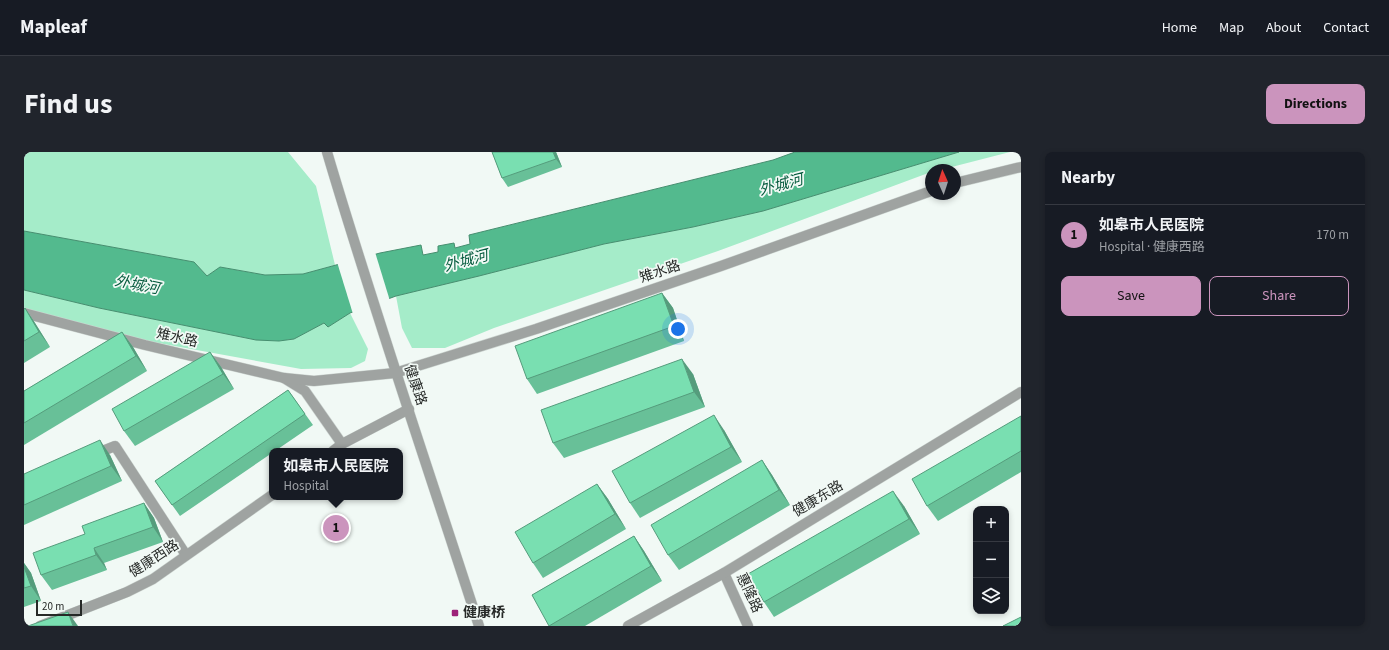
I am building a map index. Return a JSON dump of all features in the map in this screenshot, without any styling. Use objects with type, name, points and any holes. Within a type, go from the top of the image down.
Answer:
[{"type":"street","name":"健康路","points":[[327,152],[352,240],[384,340],[409,409],[479,626]]},
{"type":"street","points":[[961,182],[1021,167]]},
{"type":"street","name":"雉水路","points":[[24,313],[145,345],[284,378],[314,381],[395,373],[536,329],[721,266],[925,193]]},
{"type":"street","name":"雉水路","points":[[284,378],[305,390],[342,444]]},
{"type":"street","name":"健康东路","points":[[628,626],[724,573],[1021,392]]},
{"type":"street","points":[[337,448],[409,409]]},
{"type":"street","points":[[87,458],[114,446],[186,555]]},
{"type":"street","name":"健康西路","points":[[40,626],[127,592],[153,579],[269,497]]},
{"type":"street","name":"惠隆路","points":[[724,573],[748,626]]},
{"type":"shaded area","points":[[24,152],[288,152],[316,186],[335,265],[303,274],[265,275],[220,267],[207,276],[194,262],[24,231]]},
{"type":"shaded area","points":[[959,152],[1010,152],[961,165],[925,164],[925,174],[718,251],[494,328],[445,348],[412,348],[402,328],[396,296],[604,244],[693,227],[763,211]]},
{"type":"shaded area","points":[[24,290],[99,308],[256,340],[279,341],[294,339],[324,323],[328,327],[350,313],[368,349],[365,361],[351,368],[301,369],[147,341],[24,309]]},
{"type":"water","name":"外城河","points":[[795,152],[959,152],[763,211],[693,227],[604,244],[396,296],[350,313],[328,327],[324,323],[294,339],[279,341],[256,340],[99,308],[24,290],[24,231],[194,262],[207,276],[220,267],[265,275],[303,274],[380,253],[421,245],[423,255],[438,252],[438,246],[454,243],[455,248],[470,244],[469,235],[773,160]]},
{"type":"pier","points":[[375,252],[390,301],[353,314],[337,262]]},
{"type":"building","points":[[492,152],[553,152],[556,159],[502,178]]},
{"type":"building","points":[[662,293],[674,326],[527,379],[515,346]]},
{"type":"building","points":[[25,308],[39,332],[24,341],[24,309]]},
{"type":"building","points":[[122,332],[136,356],[24,423],[24,391]]},
{"type":"building","points":[[210,352],[223,374],[124,431],[112,409]]},
{"type":"building","points":[[682,359],[694,392],[553,443],[541,410]]},
{"type":"building","points":[[288,390],[305,414],[172,505],[155,481]]},
{"type":"building","points":[[714,415],[731,447],[630,503],[612,471]]},
{"type":"building","points":[[1021,416],[1021,451],[927,506],[912,479]]},
{"type":"building","points":[[100,440],[111,466],[24,505],[24,474]]},
{"type":"building","points":[[762,460],[779,490],[668,555],[651,525]]},
{"type":"building","points":[[597,484],[615,514],[533,563],[515,532]]},
{"type":"building","points":[[893,491],[909,519],[764,602],[748,574]]},
{"type":"building","points":[[144,503],[153,527],[94,548],[96,555],[41,575],[33,553],[85,534],[82,526]]},
{"type":"building","points":[[634,536],[651,566],[549,626],[532,595]]},
{"type":"building","points":[[24,567],[31,586],[24,588]]},
{"type":"building","points":[[68,612],[73,626],[28,626]]},
{"type":"building","points":[[1021,617],[1021,626],[1003,626]]},
{"type":"place","name":"如皋市人民医院","points":[[336,528]]},
{"type":"place","name":"健康桥","points":[[455,613]]}]
